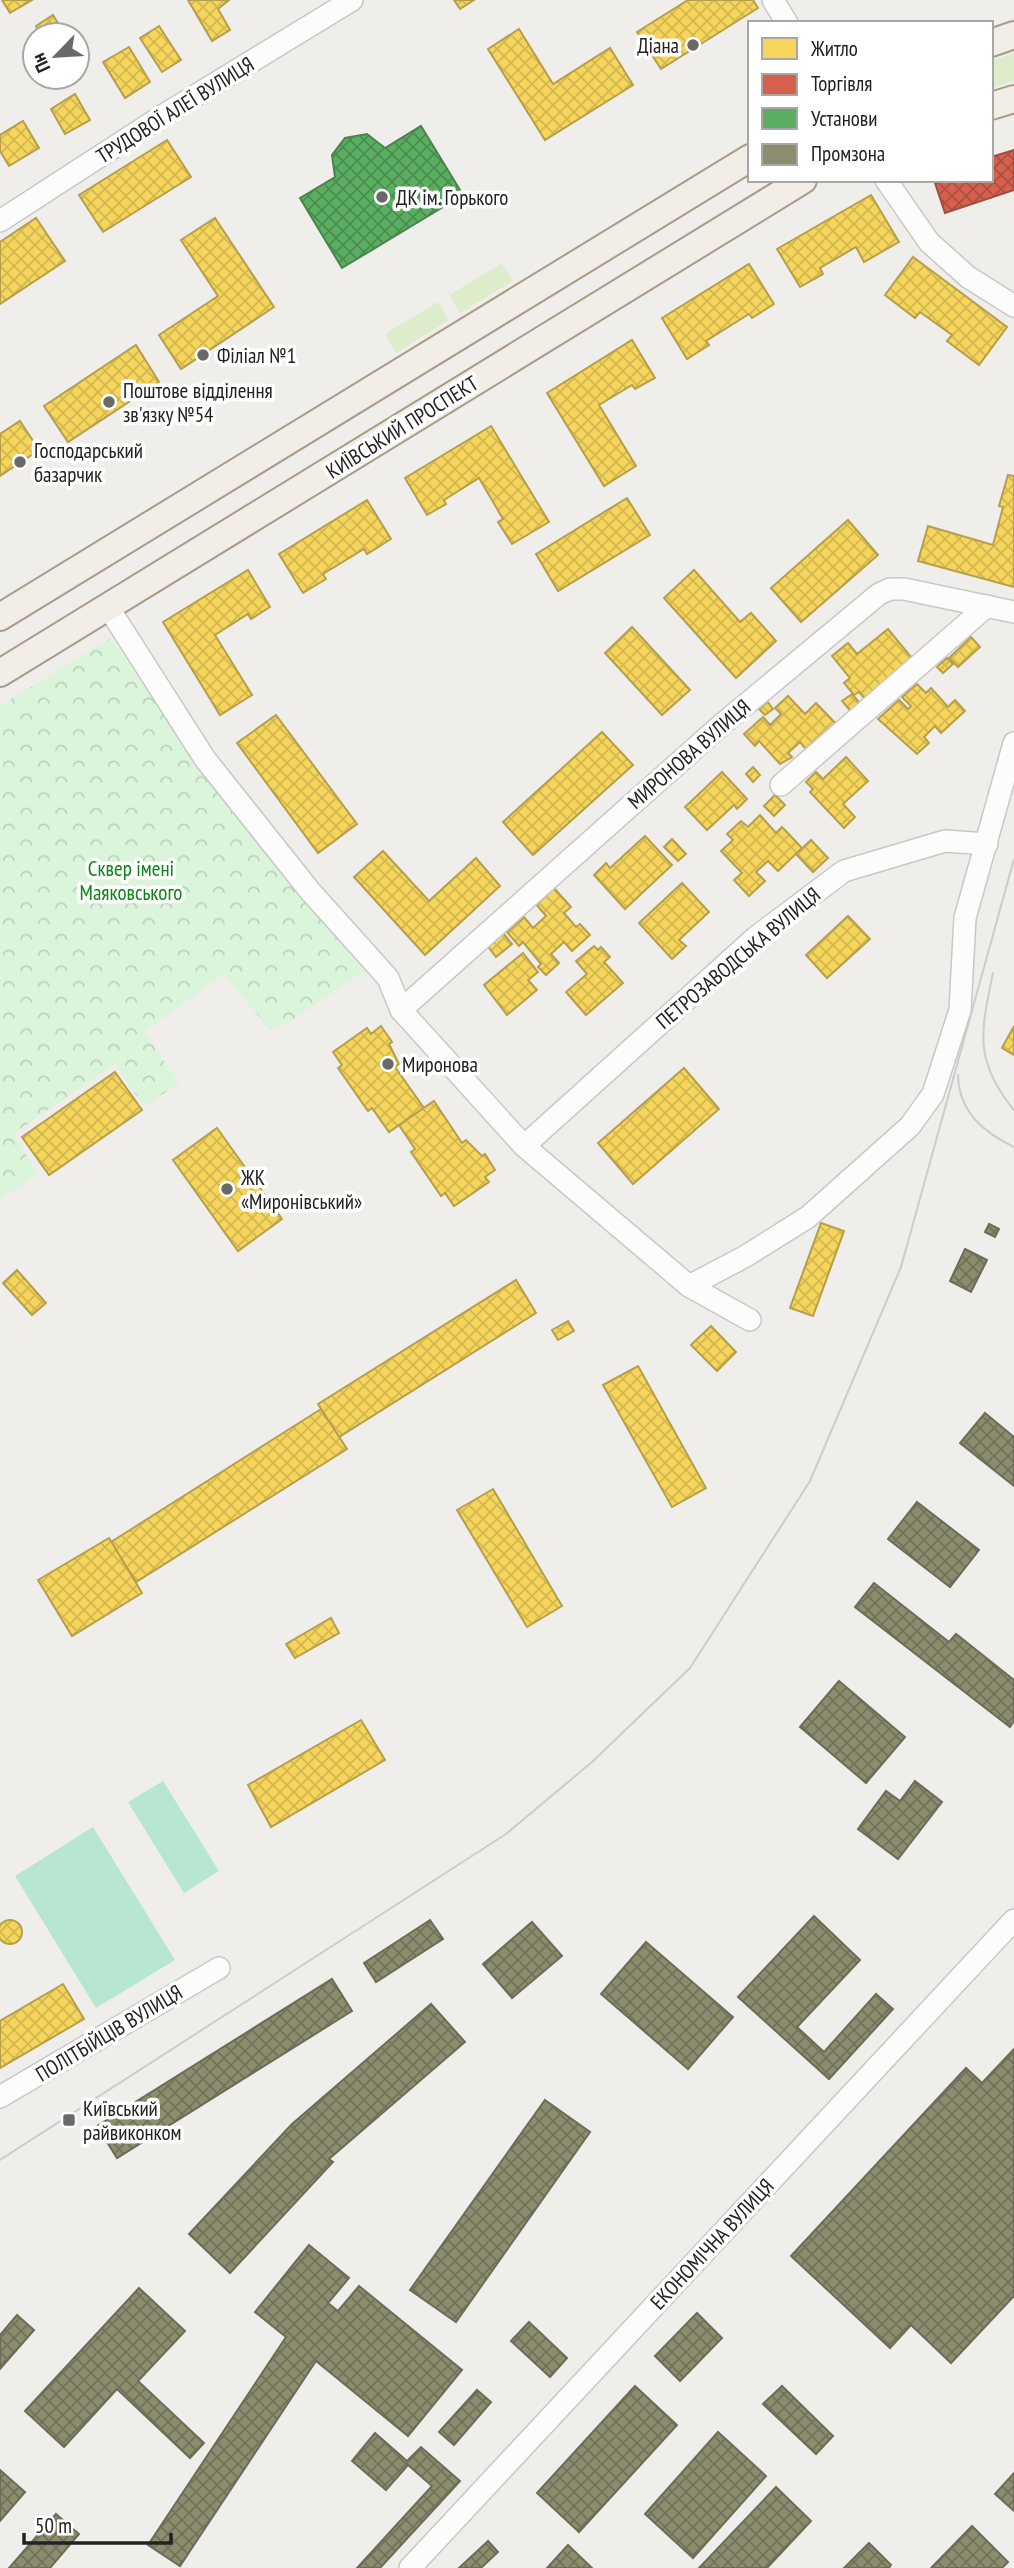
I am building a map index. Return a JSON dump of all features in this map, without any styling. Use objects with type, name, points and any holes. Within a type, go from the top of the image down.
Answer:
[{"type":"main road","points":[[993,42],[1014,35]]},
{"type":"main road","points":[[993,105],[1014,99]]},
{"type":"main road","points":[[0,617],[748,159]]},
{"type":"main road","name":"КИЇВСЬКИЙ ПРОСПЕКТ","points":[[0,673],[800,182]]},
{"type":"street","name":"ТРУДОВОЇ АЛЕЇ ВУЛИЦЯ","points":[[0,221],[162,116],[352,0]]},
{"type":"street","points":[[773,0],[786,21]]},
{"type":"street","points":[[887,182],[929,242],[968,277],[1014,306]]},
{"type":"street","name":"МИРОНОВА ВУЛИЦЯ","points":[[401,1010],[720,726],[879,594],[890,589],[904,589],[1014,612]]},
{"type":"street","points":[[780,785],[988,606]]},
{"type":"street","points":[[108,607],[205,759],[310,891],[388,978],[401,1010],[524,1146],[689,1286],[750,1320]]},
{"type":"street","points":[[689,1286],[746,1256],[808,1217],[910,1126],[933,1094],[960,1010],[965,918],[1014,743]]},
{"type":"street","name":"ПЕТРОЗАВОДСЬКА ВУЛИЦЯ","points":[[524,1146],[757,937],[844,871],[945,841],[987,844]]},
{"type":"street","name":"ЕКОНОМІЧНА ВУЛИЦЯ","points":[[410,2568],[1014,1920]]},
{"type":"street","name":"ПОЛІТБІЙЦІВ ВУЛИЦЯ","points":[[0,2098],[219,1968]]},
{"type":"green space","points":[[1014,53],[1014,81],[993,87],[993,60]]},
{"type":"green space","points":[[502,263],[513,281],[460,313],[449,295]]},
{"type":"green space","points":[[438,302],[449,320],[396,353],[385,334]]},
{"type":"green space","name":"Сквер імені Маяковського","points":[[111,638],[149,694],[369,968],[288,1023],[269,1029],[224,974],[144,1032],[179,1083],[144,1107],[115,1064],[13,1134],[38,1174],[0,1199],[0,706]]},
{"type":"green space","points":[[163,1781],[219,1871],[184,1893],[128,1802]]},
{"type":"green space","points":[[93,1827],[175,1960],[96,2008],[15,1876]]},
{"type":"building: Житло","points":[[2,0],[32,0],[10,13]]},
{"type":"building: Житло","points":[[188,0],[229,0],[218,9],[230,30],[212,41]]},
{"type":"building: Житло","points":[[454,0],[474,0],[460,9]]},
{"type":"building: Житло","points":[[688,0],[753,0],[758,8],[661,69],[637,32]]},
{"type":"building: Житло","points":[[53,15],[57,21],[44,21]]},
{"type":"building: Житло","points":[[159,26],[181,60],[162,72],[140,38]]},
{"type":"building: Житло","points":[[519,29],[553,84],[610,48],[633,85],[545,140],[488,49]]},
{"type":"building: Житло","points":[[129,47],[150,82],[125,98],[103,62]]},
{"type":"building: Житло","points":[[75,94],[90,120],[65,134],[51,109]]},
{"type":"building: Житло","points":[[23,121],[39,148],[9,166],[0,151],[0,135]]},
{"type":"building: Житло","points":[[167,140],[191,177],[103,232],[79,195]]},
{"type":"building: Житло","points":[[871,195],[899,242],[864,262],[856,247],[820,268],[823,274],[800,287],[777,249]]},
{"type":"building: Житло","points":[[36,218],[65,261],[0,304],[0,242]]},
{"type":"building: Житло","points":[[215,218],[274,307],[181,369],[159,335],[218,296],[181,240]]},
{"type":"building: Житло","points":[[913,257],[1007,327],[979,365],[947,341],[952,335],[920,312],[915,318],[885,295]]},
{"type":"building: Житло","points":[[749,264],[774,304],[752,318],[749,314],[706,341],[709,345],[687,359],[662,318]]},
{"type":"building: Житло","points":[[632,340],[655,378],[635,389],[632,385],[599,405],[636,466],[604,486],[547,393]]},
{"type":"building: Житло","points":[[136,345],[159,382],[68,442],[44,406]]},
{"type":"building: Житло","points":[[20,421],[39,450],[0,476],[0,434]]},
{"type":"building: Житло","points":[[491,426],[549,522],[512,544],[498,522],[503,519],[479,478],[444,500],[446,504],[427,515],[405,478]]},
{"type":"building: Житло","points":[[1008,475],[1014,476],[1014,587],[918,561],[928,526],[993,545],[1003,507],[999,506]]},
{"type":"building: Житло","points":[[627,498],[650,535],[558,591],[536,554]]},
{"type":"building: Житло","points":[[367,500],[391,539],[367,554],[364,549],[323,574],[326,579],[303,593],[279,554]]},
{"type":"building: Житло","points":[[848,520],[878,555],[801,622],[771,588]]},
{"type":"building: Житло","points":[[248,570],[270,607],[251,619],[248,614],[215,635],[252,695],[220,715],[163,622]]},
{"type":"building: Житло","points":[[694,570],[740,622],[751,613],[776,641],[736,678],[664,598]]},
{"type":"building: Житло","points":[[632,627],[690,690],[662,715],[605,653]]},
{"type":"building: Житло","points":[[888,629],[916,663],[868,702],[859,692],[854,695],[844,683],[850,678],[832,656],[848,643],[857,654]]},
{"type":"building: Житло","points":[[971,637],[980,647],[958,667],[949,658]]},
{"type":"building: Житло","points":[[947,658],[953,664],[943,673],[937,667]]},
{"type":"building: Житло","points":[[917,684],[926,693],[931,688],[948,707],[955,700],[965,711],[941,733],[935,726],[924,737],[929,743],[917,754],[878,719],[899,700],[908,709],[911,706],[902,697]]},
{"type":"building: Житло","points":[[852,694],[863,707],[854,715],[842,701]]},
{"type":"building: Житло","points":[[788,696],[805,714],[816,703],[840,728],[811,755],[800,742],[788,753],[792,757],[780,764],[759,741],[755,746],[744,734],[763,717],[770,725],[781,714],[775,708]]},
{"type":"building: Житло","points":[[767,701],[773,709],[765,715],[758,708]]},
{"type":"building: Житло","points":[[276,715],[357,824],[318,853],[237,743]]},
{"type":"building: Житло","points":[[602,732],[633,765],[533,855],[503,822]]},
{"type":"building: Житло","points":[[846,757],[868,781],[843,804],[855,817],[844,828],[810,792],[813,789],[806,782],[816,772],[823,779]]},
{"type":"building: Житло","points":[[753,767],[760,775],[753,782],[746,774]]},
{"type":"building: Житло","points":[[722,772],[747,799],[737,809],[734,805],[707,830],[685,807]]},
{"type":"building: Житло","points":[[775,795],[785,805],[774,816],[764,806]]},
{"type":"building: Житло","points":[[760,815],[776,833],[782,827],[802,848],[778,871],[768,861],[756,872],[765,881],[749,896],[734,880],[742,873],[721,851],[733,840],[727,834],[741,821],[748,827]]},
{"type":"building: Житло","points":[[645,836],[672,865],[625,909],[594,875],[606,863],[610,868]]},
{"type":"building: Житло","points":[[672,839],[686,854],[678,861],[664,847]]},
{"type":"building: Житло","points":[[811,840],[828,858],[813,872],[796,854]]},
{"type":"building: Житло","points":[[383,851],[429,901],[476,858],[500,886],[425,955],[354,877]]},
{"type":"building: Житло","points":[[682,883],[709,912],[679,940],[686,946],[672,959],[639,923]]},
{"type":"building: Житло","points":[[554,888],[571,907],[564,913],[576,927],[580,924],[590,935],[572,951],[564,942],[551,954],[559,963],[546,975],[538,967],[541,964],[523,942],[519,946],[507,932],[524,917],[533,928],[546,916],[536,904]]},
{"type":"building: Житло","points":[[848,916],[870,939],[827,978],[806,955]]},
{"type":"building: Житло","points":[[499,928],[512,944],[496,957],[483,940]]},
{"type":"building: Житло","points":[[594,946],[598,950],[601,947],[610,957],[604,962],[623,983],[586,1015],[566,992],[587,974],[576,961]]},
{"type":"building: Житло","points":[[523,953],[538,972],[528,980],[537,990],[507,1015],[484,985]]},
{"type":"building: Житло","points":[[381,1026],[392,1042],[389,1044],[399,1064],[395,1067],[424,1108],[389,1132],[372,1108],[368,1111],[338,1068],[342,1065],[333,1052],[367,1028],[371,1034]]},
{"type":"building: Житло","points":[[1014,1026],[1014,1055],[1002,1048]]},
{"type":"building: Житло","points":[[684,1068],[719,1109],[633,1184],[598,1143]]},
{"type":"building: Житло","points":[[115,1072],[142,1110],[49,1175],[22,1137]]},
{"type":"building: Житло","points":[[434,1101],[462,1143],[466,1140],[482,1156],[485,1154],[495,1170],[485,1177],[489,1182],[454,1206],[445,1193],[441,1196],[411,1152],[415,1149],[399,1125]]},
{"type":"building: Житло","name":"ЖК «Миронівський»","points":[[217,1128],[282,1219],[238,1251],[173,1160]]},
{"type":"building: Житло","points":[[821,1223],[844,1231],[813,1316],[790,1308]]},
{"type":"building: Житло","points":[[17,1270],[46,1303],[32,1315],[3,1283]]},
{"type":"building: Житло","points":[[516,1280],[536,1313],[339,1437],[318,1404]]},
{"type":"building: Житло","points":[[568,1321],[574,1331],[558,1340],[552,1330]]},
{"type":"building: Житло","points":[[711,1326],[736,1352],[717,1371],[691,1345]]},
{"type":"building: Житло","points":[[638,1366],[706,1488],[672,1507],[603,1385]]},
{"type":"building: Житло","points":[[321,1409],[347,1449],[136,1582],[111,1542]]},
{"type":"building: Житло","points":[[493,1489],[562,1606],[527,1627],[457,1510]]},
{"type":"building: Житло","points":[[109,1538],[142,1593],[72,1636],[38,1580]]},
{"type":"building: Житло","points":[[331,1618],[339,1633],[295,1658],[286,1644]]},
{"type":"building: Житло","points":[[361,1720],[385,1760],[271,1827],[248,1785]]},
{"type":"building: Житло","points":[[6,1921],[14,1921],[21,1928],[21,1936],[14,1943],[6,1943],[-1,1936],[-1,1928]]},
{"type":"building: Житло","points":[[63,1984],[84,2019],[0,2068],[0,2021]]},
{"type":"building: Торгівля","points":[[1014,150],[1014,190],[945,213],[935,182],[993,182],[993,156]]},
{"type":"building: Установи","name":"ДК ім. Горького","points":[[421,126],[463,195],[342,268],[300,198],[335,177],[332,155],[345,138],[367,134],[385,148]]},
{"type":"building: Промзона","points":[[989,1224],[999,1229],[995,1237],[985,1232]]},
{"type":"building: Промзона","points":[[965,1249],[987,1260],[971,1292],[950,1281]]},
{"type":"building: Промзона","points":[[985,1413],[1014,1437],[1014,1486],[960,1443]]},
{"type":"building: Промзона","points":[[917,1502],[979,1550],[950,1587],[888,1539]]},
{"type":"building: Промзона","points":[[874,1583],[949,1642],[956,1634],[1014,1680],[1014,1721],[1010,1727],[855,1607]]},
{"type":"building: Промзона","points":[[839,1681],[905,1737],[866,1783],[800,1727]]},
{"type":"building: Промзона","points":[[915,1781],[942,1802],[898,1859],[858,1829],[886,1791],[900,1801]]},
{"type":"building: Промзона","points":[[814,1916],[860,1960],[797,2027],[824,2052],[876,1994],[893,2009],[829,2079],[738,1997]]},
{"type":"building: Промзона","points":[[430,1920],[443,1939],[376,1982],[364,1963]]},
{"type":"building: Промзона","points":[[532,1922],[562,1956],[512,1998],[483,1964]]},
{"type":"building: Промзона","points":[[646,1942],[733,2017],[688,2069],[601,1994]]},
{"type":"building: Промзона","points":[[332,1979],[352,2011],[117,2158],[97,2126]]},
{"type":"building: Промзона","points":[[431,2004],[465,2042],[329,2159],[333,2162],[230,2273],[189,2234],[292,2124]]},
{"type":"building: Промзона","points":[[1014,2049],[1014,2296],[951,2363],[911,2325],[890,2348],[791,2256],[966,2068],[982,2083]]},
{"type":"building: Промзона","points":[[545,2100],[590,2132],[456,2322],[410,2290]]},
{"type":"building: Промзона","points":[[309,2245],[349,2278],[328,2303],[338,2311],[359,2286],[462,2370],[408,2436],[316,2361],[180,2566],[148,2545],[286,2337],[255,2312]]},
{"type":"building: Промзона","points":[[139,2288],[185,2331],[138,2381],[204,2443],[190,2458],[117,2389],[64,2447],[25,2411]]},
{"type":"building: Промзона","points":[[697,2313],[722,2338],[680,2381],[655,2356]]},
{"type":"building: Промзона","points":[[17,2315],[34,2330],[0,2369],[0,2335]]},
{"type":"building: Промзона","points":[[529,2322],[567,2358],[550,2377],[511,2341]]},
{"type":"building: Промзона","points":[[635,2386],[677,2425],[579,2532],[537,2493]]},
{"type":"building: Промзона","points":[[782,2386],[833,2436],[816,2454],[763,2404]]},
{"type":"building: Промзона","points":[[477,2390],[491,2402],[454,2445],[439,2432]]},
{"type":"building: Промзона","points":[[718,2432],[766,2476],[693,2558],[645,2514]]},
{"type":"building: Промзона","points":[[375,2433],[407,2461],[421,2447],[460,2481],[380,2568],[357,2568],[432,2486],[408,2465],[386,2490],[352,2461]]},
{"type":"building: Промзона","points":[[0,2470],[25,2492],[0,2521]]},
{"type":"building: Промзона","points":[[1014,2473],[1014,2511],[995,2494]]},
{"type":"building: Промзона","points":[[776,2487],[811,2521],[767,2568],[699,2568]]},
{"type":"building: Промзона","points":[[56,2514],[79,2534],[50,2568],[9,2568]]},
{"type":"building: Промзона","points":[[972,2526],[1008,2562],[1002,2568],[931,2568]]},
{"type":"building: Промзона","points":[[488,2541],[498,2552],[481,2568],[459,2568]]},
{"type":"building: Промзона","points":[[869,2543],[891,2565],[889,2568],[844,2568]]},
{"type":"building: Промзона","points":[[568,2545],[592,2568],[547,2568]]},
{"type":"tram line","points":[[0,2160],[506,1834],[592,1762],[690,1668],[810,1481],[901,1267],[1014,859]]},
{"type":"tram line","points":[[993,973],[985,1012],[986,1060],[992,1076],[1014,1110]]},
{"type":"tram line","points":[[958,1075],[959,1088],[968,1110],[992,1135],[1014,1147]]},
{"type":"place","name":"Діана","points":[[693,45]]},
{"type":"place","name":"ДК ім. Горького","points":[[382,197]]},
{"type":"place","name":"Філіал №1","points":[[203,355]]},
{"type":"place","name":"Поштове відділення зв'язку №54","points":[[109,402]]},
{"type":"place","name":"Господарський базарчик","points":[[20,462]]},
{"type":"place","name":"Миронова","points":[[388,1064]]},
{"type":"place","name":"ЖК «Миронівський»","points":[[227,1189]]},
{"type":"place","name":"Київський райвиконком","points":[[69,2120]]}]
